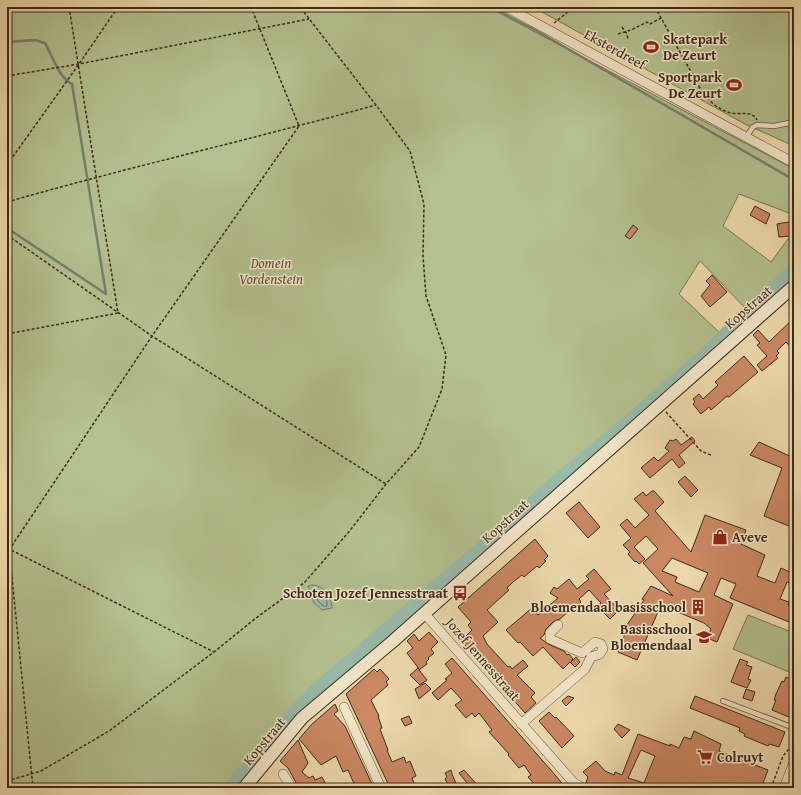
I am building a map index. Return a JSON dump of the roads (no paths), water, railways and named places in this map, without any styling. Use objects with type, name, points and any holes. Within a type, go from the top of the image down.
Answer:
[{"type":"main road","name":"Kopstraat","points":[[244,788],[302,718],[424,613],[794,286]]},
{"type":"street","name":"Eksterdreef","points":[[506,7],[794,163]]},
{"type":"street","name":"Jozef Jennesstraat","points":[[424,613],[574,783],[583,788]]},
{"type":"street","points":[[558,626],[550,633],[550,638],[582,653],[591,657],[600,654],[602,649],[601,644],[595,642],[582,653]]},
{"type":"street","points":[[522,724],[585,668],[591,657]]},
{"type":"street","points":[[344,707],[381,788]]},
{"type":"street","points":[[785,788],[794,765]]},
{"type":"street","points":[[283,774],[292,788]]},
{"type":"lane","points":[[746,137],[753,127],[757,125],[774,126],[794,122]]},
{"type":"lane","points":[[723,701],[794,728]]},
{"type":"water","points":[[312,585],[320,587],[324,590],[331,600],[332,608],[322,610],[314,603],[308,586]]},
{"type":"waterway","points":[[491,7],[537,31],[794,180]]},
{"type":"waterway","points":[[7,42],[35,40],[45,43],[63,77],[72,84],[106,294],[7,228]]},
{"type":"waterway","points":[[231,788],[314,693],[559,480],[628,423],[700,360],[794,271]]},
{"type":"place","name":"Skatepark De Zeurt","points":[[651,47]]},
{"type":"place","name":"Sportpark De Zeurt","points":[[734,85]]},
{"type":"place","name":"Aveve","points":[[720,537]]},
{"type":"place","name":"Schoten Jozef Jennesstraat","points":[[460,593]]},
{"type":"place","name":"Bloemendaal basisschool","points":[[698,607]]},
{"type":"place","name":"Basisschool Bloemendaal","points":[[704,637]]},
{"type":"place","name":"Colruyt","points":[[705,757]]},
{"type":"park label","name":"Domein Vordenstein","points":[[271,272]]}]
